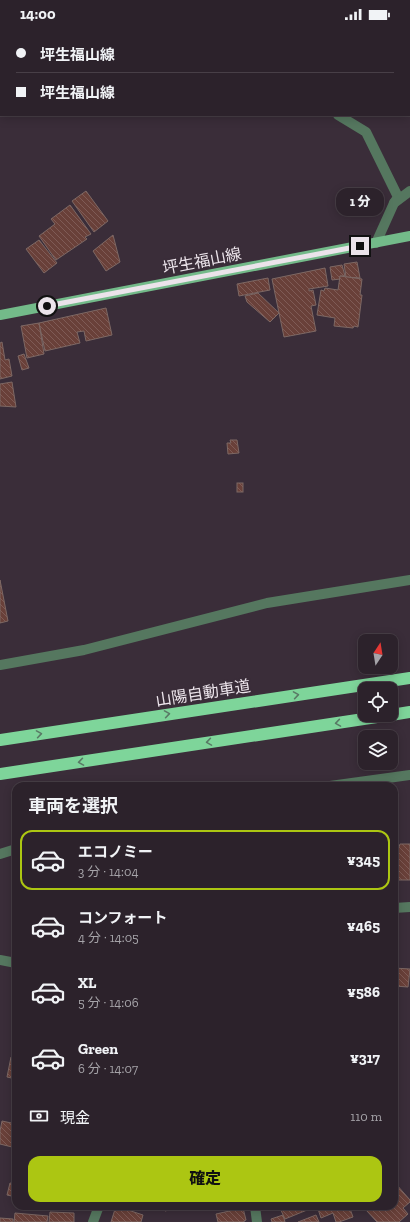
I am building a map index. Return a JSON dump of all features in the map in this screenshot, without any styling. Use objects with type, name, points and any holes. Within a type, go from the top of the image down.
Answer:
[{"type":"highway","name":"山陽自動車道","points":[[0,740],[410,678]]},
{"type":"highway","points":[[398,714],[410,712]]},
{"type":"highway","points":[[0,774],[358,720]]},
{"type":"main road","name":"坪生福山線","points":[[0,314],[410,236]]},
{"type":"street","points":[[340,116],[366,132],[398,197],[376,243]]},
{"type":"street","points":[[394,203],[410,191]]},
{"type":"street","points":[[0,665],[84,650],[267,603],[410,580]]},
{"type":"street","points":[[359,782],[410,775]]},
{"type":"street","points":[[0,854],[12,850]]},
{"type":"street","points":[[398,908],[410,907]]},
{"type":"street","points":[[0,960],[12,962]]},
{"type":"street","points":[[94,1222],[98,1210]]},
{"type":"street","points":[[256,1210],[257,1222]]},
{"type":"building","points":[[86,191],[108,221],[94,232],[72,201]]},
{"type":"building","points":[[70,205],[91,234],[85,237],[87,239],[56,260],[39,236],[55,224],[51,219]]},
{"type":"building","points":[[113,235],[120,262],[106,271],[93,251]]},
{"type":"building","points":[[39,240],[57,263],[44,273],[26,249]]},
{"type":"building","points":[[357,262],[360,278],[346,277],[344,264]]},
{"type":"building","points":[[342,265],[345,276],[340,276],[340,279],[332,280],[330,267]]},
{"type":"building","points":[[325,268],[328,286],[309,289],[309,291],[313,290],[316,305],[311,306],[316,331],[284,337],[272,279]]},
{"type":"building","points":[[340,276],[362,279],[360,295],[362,295],[358,327],[354,326],[353,328],[334,326],[335,318],[317,315],[321,290],[324,291],[325,288],[338,290]]},
{"type":"building","points":[[268,278],[270,290],[239,296],[237,284]]},
{"type":"building","points":[[258,293],[279,313],[270,322],[247,302],[245,296]]},
{"type":"building","points":[[106,308],[112,335],[86,341],[84,331],[77,332],[80,343],[45,351],[39,323]]},
{"type":"building","points":[[39,323],[44,354],[27,358],[21,326]]},
{"type":"building","points":[[2,342],[5,360],[9,359],[12,376],[0,379],[0,343]]},
{"type":"building","points":[[24,354],[29,368],[22,370],[18,356]]},
{"type":"building","points":[[12,382],[16,407],[0,406],[0,384]]},
{"type":"building","points":[[230,440],[237,440],[239,453],[228,454],[227,443],[231,443]]},
{"type":"building","points":[[237,483],[243,483],[243,492],[237,492]]},
{"type":"building","points":[[0,580],[8,621],[0,623]]},
{"type":"building","points":[[400,844],[410,844],[410,880],[398,880]]},
{"type":"building","points":[[398,968],[410,969],[408,987],[398,986]]},
{"type":"building","points":[[11,1057],[12,1078],[7,1077]]},
{"type":"building","points":[[2,1121],[12,1123],[12,1147],[0,1144]]},
{"type":"building","points":[[10,1183],[12,1183],[12,1196],[7,1195]]},
{"type":"building","points":[[398,1186],[410,1200],[410,1202],[403,1208],[408,1214],[399,1222],[377,1222],[366,1210],[398,1210]]},
{"type":"building","points":[[115,1210],[128,1210],[143,1215],[141,1222],[111,1222]]},
{"type":"building","points":[[234,1210],[244,1210],[246,1220],[244,1222],[218,1222],[216,1214]]},
{"type":"building","points":[[281,1210],[307,1210],[285,1219]]},
{"type":"building","points":[[318,1210],[350,1210],[353,1217],[336,1222],[333,1213],[321,1218]]},
{"type":"building","points":[[50,1212],[74,1213],[74,1222],[49,1222]]},
{"type":"building","points":[[15,1213],[48,1216],[47,1222],[14,1222]]},
{"type":"building","points":[[283,1215],[285,1222],[272,1222],[271,1219]]},
{"type":"building","points":[[316,1215],[319,1222],[298,1222]]},
{"type":"building","points":[[0,1218],[13,1219],[13,1222],[0,1222]]},
{"type":"route","points":[[47,306],[360,246]]}]
